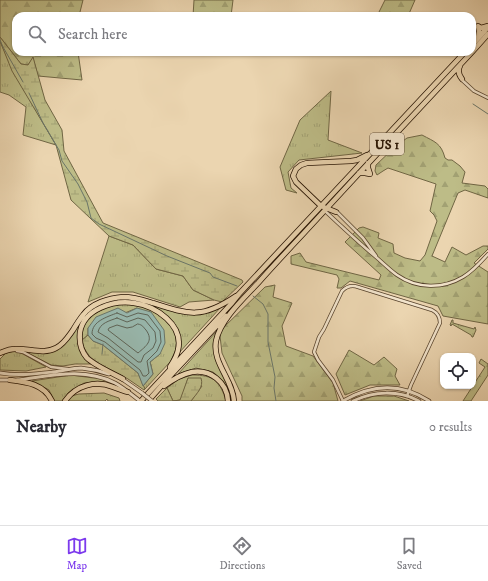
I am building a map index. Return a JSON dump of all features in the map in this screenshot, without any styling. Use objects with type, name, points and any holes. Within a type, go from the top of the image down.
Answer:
[{"type":"highway","points":[[488,27],[482,28],[478,26],[481,39],[488,35]]},
{"type":"highway","name":"US 1","points":[[476,46],[488,27]]},
{"type":"highway","name":"US 1","points":[[476,42],[481,39]]},
{"type":"highway","name":"US 1","points":[[148,401],[224,317],[235,308],[324,208],[370,153],[461,56]]},
{"type":"highway","name":"US 1","points":[[139,400],[239,294],[324,208],[335,199],[468,56]]},
{"type":"highway","points":[[462,62],[458,72],[462,79]]},
{"type":"highway","points":[[446,79],[453,76],[462,79]]},
{"type":"highway","points":[[336,212],[324,208],[296,182],[293,176],[296,169],[307,163],[357,160],[370,153]]},
{"type":"highway","points":[[359,173],[365,172],[370,174],[368,163]]},
{"type":"highway","points":[[335,199],[334,206],[336,212]]},
{"type":"highway","points":[[0,354],[13,349],[46,351],[56,348],[65,341],[86,311],[109,299],[142,299],[177,310],[195,313],[214,309],[223,305],[239,294]]},
{"type":"highway","points":[[124,379],[90,361],[80,345],[81,328],[84,321],[96,310],[114,303],[133,303],[153,308],[172,324],[176,330],[179,344],[177,355],[167,372]]},
{"type":"highway","points":[[234,401],[232,390],[219,362],[216,341],[220,330],[235,308]]},
{"type":"highway","points":[[156,392],[182,375],[191,372],[199,372],[207,373],[216,377],[225,388],[228,401]]},
{"type":"highway","points":[[10,380],[35,384],[46,392],[52,401]]},
{"type":"highway","points":[[65,401],[72,393],[81,387],[90,384],[106,385],[128,392]]},
{"type":"street","points":[[462,79],[474,91],[488,98]]},
{"type":"street","points":[[324,208],[369,252],[397,275],[416,284],[434,286],[454,282],[465,276],[479,265],[488,254]]},
{"type":"street","points":[[336,212],[363,238],[377,258]]},
{"type":"street","points":[[407,396],[409,391],[440,323],[438,315],[432,310],[358,287],[347,287],[342,291],[319,337],[314,352],[333,380],[343,401],[359,393],[375,388],[396,388],[409,391],[429,401]]},
{"type":"street","points":[[6,351],[19,351],[51,367],[69,369]]},
{"type":"street","points":[[0,373],[21,375],[80,368],[98,370],[124,379],[152,401]]},
{"type":"street","points":[[0,380],[66,374],[85,374],[97,376],[113,382],[139,400]]},
{"type":"street","points":[[353,401],[377,393],[396,393],[419,401]]},
{"type":"green space","points":[[0,0],[83,0],[80,12],[12,12],[12,52],[0,37]]},
{"type":"green space","points":[[194,0],[233,0],[232,12],[193,12]]},
{"type":"green space","points":[[385,0],[415,0],[410,12],[379,12]]},
{"type":"green space","points":[[0,37],[12,52],[12,56],[15,56],[21,64],[28,65],[33,57],[45,100],[62,130],[64,151],[103,223],[242,280],[243,282],[222,302],[214,300],[193,290],[183,276],[156,269],[133,245],[109,236],[71,200],[56,145],[12,71],[0,41]]},
{"type":"green space","points":[[0,41],[13,71],[56,145],[23,135],[26,107],[9,95],[0,92]]},
{"type":"green space","points":[[15,56],[79,56],[82,80],[38,76],[33,58],[28,65],[21,64]]},
{"type":"green space","points":[[331,91],[328,140],[362,153],[299,160],[288,172],[291,188],[297,193],[286,190],[280,167],[300,120]]},
{"type":"green space","points":[[422,135],[431,139],[437,144],[442,149],[445,158],[452,160],[465,172],[462,183],[485,186],[488,189],[488,198],[465,190],[458,193],[432,256],[445,262],[452,247],[466,255],[483,246],[488,246],[488,249],[474,263],[488,272],[488,324],[443,316],[438,306],[350,281],[341,288],[337,288],[339,279],[337,275],[291,264],[291,256],[300,253],[306,262],[379,280],[381,275],[345,242],[359,228],[363,227],[379,233],[378,238],[393,244],[394,253],[405,258],[420,261],[425,255],[437,221],[430,211],[436,184],[388,168],[377,175],[375,171],[376,165],[396,146],[407,138]]},
{"type":"green space","points":[[109,236],[133,245],[156,269],[183,276],[193,290],[214,300],[189,302],[180,307],[133,292],[112,292],[88,302]]},
{"type":"green space","points":[[275,285],[273,297],[292,303],[282,326],[286,346],[313,356],[333,383],[338,401],[242,401],[242,396],[222,353],[220,336],[221,330],[265,287]]},
{"type":"green space","points":[[147,302],[192,314],[206,313],[221,307],[178,354],[174,323],[164,313]]},
{"type":"green space","points":[[133,303],[153,309],[170,324],[177,337],[176,349],[171,361],[145,389],[143,386],[153,374],[150,362],[160,354],[137,308],[88,328],[88,335],[81,341],[81,330],[88,317],[109,306]]},
{"type":"green space","points":[[452,320],[453,323],[474,329],[475,327],[476,330],[473,337],[452,324],[451,326]]},
{"type":"green space","points":[[79,323],[78,344],[84,358],[93,364],[63,366],[51,365],[24,351],[58,349]]},
{"type":"green space","points":[[217,331],[215,353],[230,390],[232,401],[230,401],[227,387],[213,372],[196,368],[178,374]]},
{"type":"green space","points":[[88,335],[93,341],[103,345],[138,373],[145,389],[144,390],[90,357],[81,341]]},
{"type":"green space","points":[[349,350],[374,365],[384,357],[397,369],[395,376],[400,385],[370,385],[345,395],[336,374]]},
{"type":"green space","points":[[15,351],[46,367],[26,371],[0,370],[0,359],[6,353]]},
{"type":"green space","points":[[481,359],[488,364],[488,375],[471,401],[463,401],[471,389],[476,389],[476,381],[485,367],[479,363]]},
{"type":"green space","points":[[71,375],[101,379],[110,382],[84,383],[68,393],[63,401],[54,401],[49,390],[32,381]]},
{"type":"green space","points":[[192,375],[206,376],[215,380],[221,388],[226,401],[191,401],[202,386],[188,378],[181,400],[173,401],[167,388],[179,379]]},
{"type":"green space","points":[[188,378],[201,378],[201,387],[191,401],[173,401],[180,400]]},
{"type":"green space","points":[[167,388],[173,401],[158,401],[156,399]]},
{"type":"green space","points":[[104,393],[119,398],[120,401],[108,401],[107,399],[105,401],[68,401],[71,396],[79,394]]},
{"type":"green space","points":[[374,396],[394,396],[409,401],[360,401]]},
{"type":"water","points":[[118,308],[127,313],[137,308],[151,312],[164,330],[165,343],[160,354],[150,362],[153,374],[143,386],[138,373],[103,345],[93,341],[88,335],[88,328],[96,317]]},
{"type":"waterway","points":[[0,40],[23,82]]},
{"type":"waterway","points":[[29,93],[43,123],[59,150],[62,161],[78,184],[87,202],[91,218],[99,224],[167,256],[210,273],[213,277],[237,286]]},
{"type":"waterway","points":[[473,104],[488,114]]},
{"type":"waterway","points":[[253,296],[263,304],[268,314],[268,342],[275,377],[274,388],[276,401]]},
{"type":"waterway","points":[[102,354],[103,344]]}]
